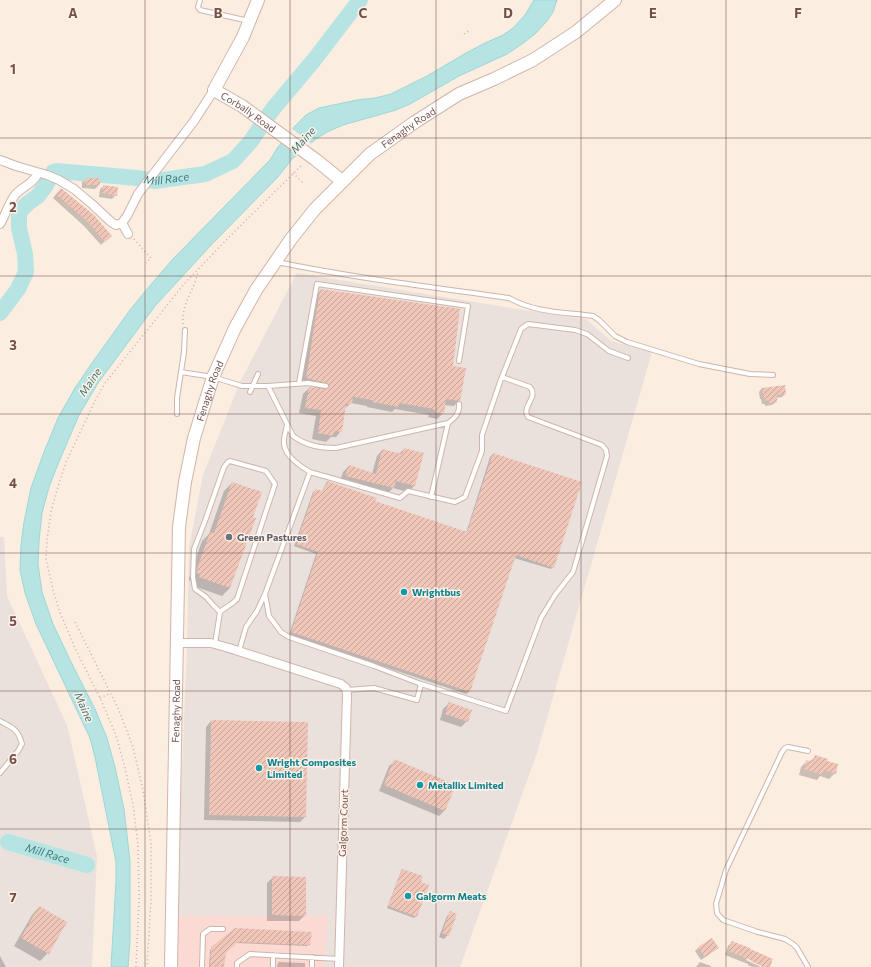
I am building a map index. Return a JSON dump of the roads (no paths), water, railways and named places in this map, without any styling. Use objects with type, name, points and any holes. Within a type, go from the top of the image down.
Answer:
[{"type":"street","name":"Corbally Road","points":[[258,0],[243,37],[214,90],[242,106],[263,121],[316,160],[342,182]]},
{"type":"street","name":"Fenaghy Road","points":[[171,967],[179,527],[185,482],[194,438],[214,377],[235,328],[256,290],[291,239],[315,209],[370,154],[415,122],[459,94],[533,60],[576,32],[615,0]]},
{"type":"street","points":[[0,160],[50,177],[74,189],[111,222],[116,224],[122,223],[150,176],[194,121],[214,90]]},
{"type":"street","points":[[0,224],[14,196],[33,181],[38,173]]},
{"type":"street","points":[[122,223],[128,234]]},
{"type":"street","points":[[176,643],[215,644],[341,684],[347,690]]},
{"type":"street","name":"Galgorm Court","points":[[339,963],[347,690]]},
{"type":"lane","points":[[200,0],[198,7],[200,10],[249,21]]},
{"type":"lane","points":[[275,262],[368,279],[509,298],[530,308],[593,316],[615,336],[627,342],[699,364],[750,374],[773,375]]},
{"type":"lane","points":[[299,383],[317,284],[468,306],[459,361]]},
{"type":"lane","points":[[288,425],[283,445],[297,465],[310,472],[400,498],[408,490],[455,502],[465,497],[482,451],[482,435],[502,377],[521,329],[528,324],[575,330],[587,334],[608,351],[628,358]]},
{"type":"lane","points":[[176,414],[184,352],[185,330]]},
{"type":"lane","points":[[181,372],[214,377],[242,386],[268,386],[299,383],[326,386]]},
{"type":"lane","points":[[250,392],[258,374]]},
{"type":"lane","points":[[265,594],[269,616],[281,632],[289,637],[421,684],[506,711],[541,618],[555,595],[572,572],[608,456],[602,445],[528,418],[526,410],[533,395],[533,390],[530,387],[502,377]]},
{"type":"lane","points":[[268,386],[293,436],[300,441],[322,448],[336,448],[448,423],[455,418],[460,409],[459,404]]},
{"type":"lane","points":[[431,497],[448,423]]},
{"type":"lane","points":[[215,644],[220,612],[223,608],[234,603],[237,599],[275,484],[266,471],[230,461],[224,467],[206,521],[194,549],[193,577],[195,589],[206,597],[220,612]]},
{"type":"lane","points":[[239,651],[246,627],[257,611],[265,594],[310,472]]},
{"type":"lane","points":[[347,690],[374,688],[417,700],[421,684]]},
{"type":"lane","points":[[0,721],[14,728],[20,735],[22,744],[18,752],[0,773]]},
{"type":"lane","points":[[808,751],[788,747],[782,752],[726,870],[716,904],[717,913],[723,920],[793,944],[808,967]]},
{"type":"lane","points":[[202,967],[204,934],[210,929],[223,929]]},
{"type":"lane","points":[[237,967],[237,963],[250,954],[312,957],[339,963]]},
{"type":"lane","points":[[273,955],[273,967]]},
{"type":"lane","points":[[312,957],[312,967]]},
{"type":"water","name":"Maine","points":[[534,0],[557,0],[553,12],[535,34],[507,54],[459,76],[410,104],[396,110],[343,125],[327,132],[292,159],[277,178],[213,243],[155,306],[98,383],[79,415],[49,487],[42,513],[38,564],[42,592],[53,624],[95,709],[107,738],[124,809],[130,861],[130,940],[128,967],[111,967],[116,862],[95,757],[90,738],[36,624],[25,593],[20,570],[24,522],[31,488],[58,418],[75,388],[92,363],[130,310],[148,288],[172,260],[270,160],[278,147],[306,115],[319,108],[391,94],[427,76],[466,53],[503,35],[513,28],[525,15]]},
{"type":"waterway","name":"Mill Race","points":[[0,313],[18,289],[26,272],[25,254],[19,228],[19,212],[38,196],[53,172],[57,171],[137,178],[155,181],[205,174],[233,161],[251,141],[272,110],[314,60],[360,0]]},
{"type":"waterway","name":"Mill Race","points":[[8,842],[87,865]]},
{"type":"place","name":"Green Pastures","points":[[229,537]]},
{"type":"place","name":"Wrightbus","points":[[404,592]]},
{"type":"place","name":"Wright Composites Limited","points":[[259,768]]},
{"type":"place","name":"Metallix Limited","points":[[420,785]]},
{"type":"place","name":"Galgorm Meats","points":[[408,896]]}]
